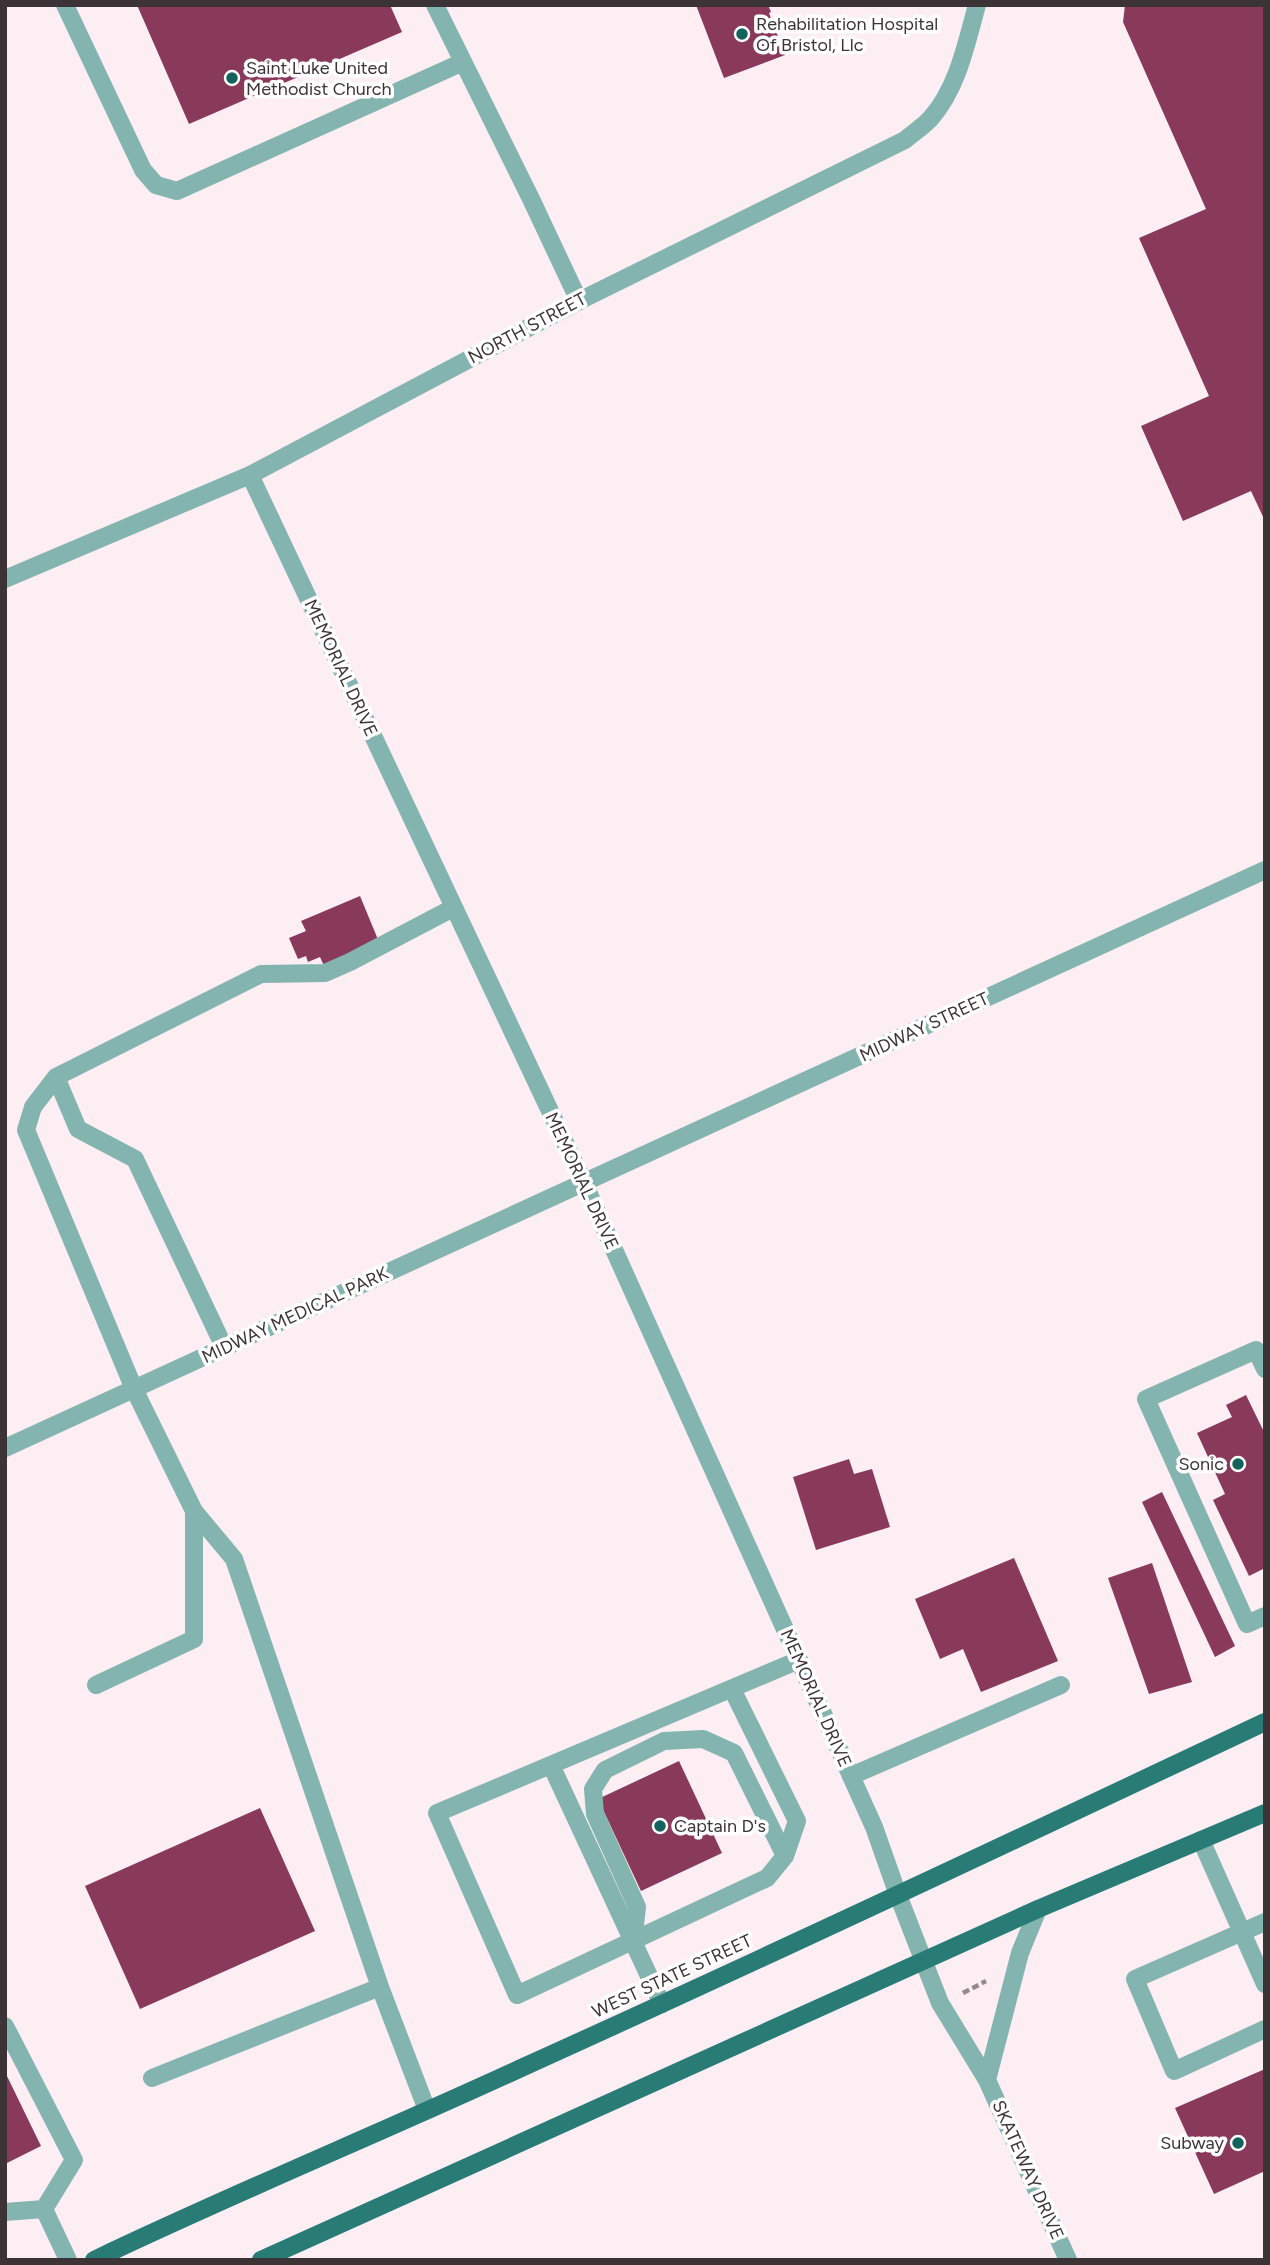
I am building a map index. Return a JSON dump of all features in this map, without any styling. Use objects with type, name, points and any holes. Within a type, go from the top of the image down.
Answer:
[{"type":"main road","name":"WEST STATE STREET","points":[[94,2260],[171,2222],[662,2004],[1265,1722]]},
{"type":"main road","points":[[261,2260],[923,1960],[1265,1813]]},
{"type":"street","points":[[65,5],[143,170],[156,185],[177,191],[463,62]]},
{"type":"street","points":[[435,5],[579,301]]},
{"type":"street","name":"NORTH STREET","points":[[5,579],[250,475],[579,301],[905,139],[930,119],[949,92],[957,74],[977,5]]},
{"type":"street","name":"MEMORIAL DRIVE","points":[[250,475],[584,1183],[874,1827],[923,1960]]},
{"type":"street","name":"MIDWAY STREET","points":[[584,1183],[1265,870]]},
{"type":"street","points":[[427,2110],[380,1987],[234,1559],[194,1511],[134,1389],[26,1130],[33,1107],[56,1077],[261,974],[326,973],[453,908]]},
{"type":"street","points":[[56,1077],[78,1129],[135,1159],[224,1348]]},
{"type":"street","name":"MIDWAY MEDICAL PARK","points":[[5,1448],[584,1183]]},
{"type":"street","points":[[1265,1369],[1256,1350],[1146,1399],[1247,1624],[1265,1616]]},
{"type":"street","points":[[96,1685],[194,1639],[194,1511]]},
{"type":"street","points":[[732,1689],[797,1821],[785,1856],[767,1878],[517,1995],[437,1813],[799,1660]]},
{"type":"street","points":[[851,1776],[1061,1685]]},
{"type":"street","points":[[633,1942],[637,1907],[595,1814],[593,1788],[605,1770],[664,1741],[703,1739],[734,1753],[785,1856]]},
{"type":"street","points":[[551,1765],[662,2004]]},
{"type":"street","points":[[1201,1840],[1265,1984]]},
{"type":"street","name":"SKATEWAY DRIVE","points":[[987,2080],[1020,1953],[1038,1909]]},
{"type":"street","points":[[1265,1922],[1135,1979],[1174,2071],[1265,2029]]},
{"type":"street","name":"SKATEWAY DRIVE","points":[[923,1960],[940,2003],[987,2080],[1068,2260]]},
{"type":"street","points":[[152,2078],[380,1987]]},
{"type":"street","points":[[5,2026],[74,2160],[44,2209]]},
{"type":"street","points":[[5,2212],[44,2209]]},
{"type":"street","points":[[44,2209],[68,2260]]},
{"type":"building","name":"Saint Luke United Methodist Church","points":[[137,5],[390,5],[402,32],[189,124]]},
{"type":"building","name":"Rehabilitation Hospital Of Bristol, Llc","points":[[696,5],[768,5],[785,55],[724,78]]},
{"type":"building","points":[[1125,5],[1265,5],[1265,521],[1251,491],[1183,521],[1141,426],[1209,396],[1139,238],[1206,209],[1123,22]]},
{"type":"building","points":[[360,896],[379,942],[326,970],[320,957],[308,962],[306,956],[298,959],[289,938],[306,931],[301,921]]},
{"type":"building","name":"Sonic","points":[[1246,1395],[1265,1434],[1265,1568],[1249,1576],[1213,1500],[1225,1494],[1197,1433],[1232,1417],[1226,1405]]},
{"type":"building","points":[[849,1459],[854,1474],[872,1469],[890,1527],[816,1550],[793,1477]]},
{"type":"building","points":[[1162,1492],[1235,1646],[1215,1657],[1142,1502]]},
{"type":"building","points":[[1014,1558],[1058,1661],[981,1692],[963,1649],[940,1659],[915,1599]]},
{"type":"building","points":[[1152,1563],[1192,1682],[1149,1694],[1108,1578]]},
{"type":"building","name":"Captain D's","points":[[679,1761],[722,1853],[641,1891],[598,1799]]},
{"type":"building","points":[[260,1808],[315,1931],[140,2009],[85,1886]]},
{"type":"building","points":[[1265,2069],[1265,2171],[1214,2194],[1175,2108]]},
{"type":"building","points":[[5,2072],[41,2146],[5,2164]]},
{"type":"place","name":"Rehabilitation Hospital Of Bristol, Llc","points":[[742,34]]},
{"type":"place","name":"Saint Luke United Methodist Church","points":[[232,78]]},
{"type":"place","name":"Sonic","points":[[1238,1464]]},
{"type":"place","name":"Captain D's","points":[[660,1826]]},
{"type":"place","name":"Subway","points":[[1238,2143]]}]
